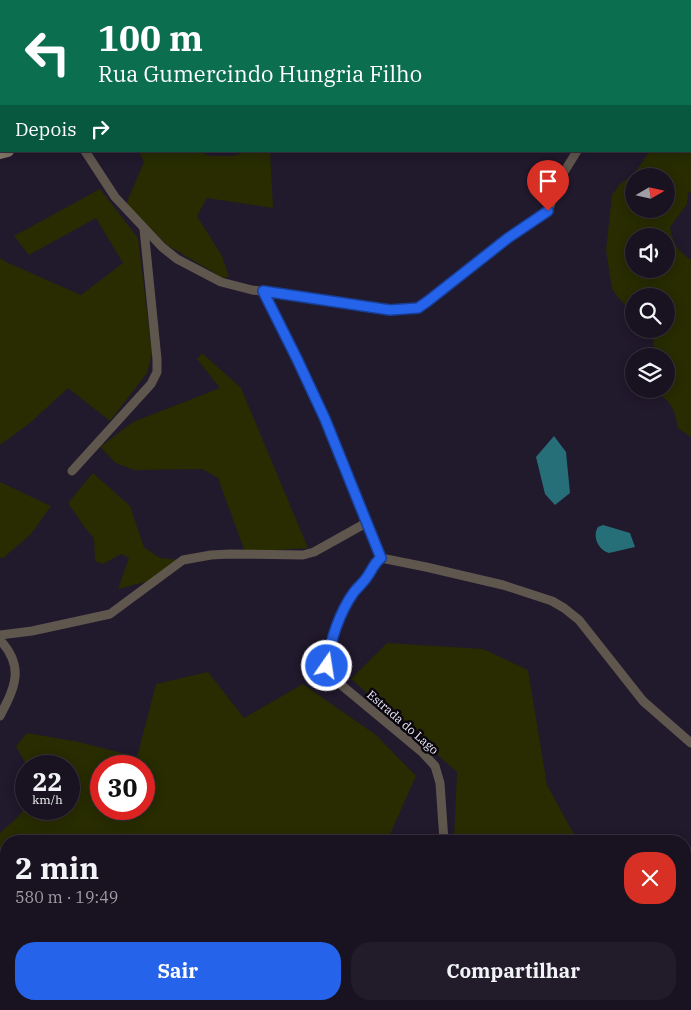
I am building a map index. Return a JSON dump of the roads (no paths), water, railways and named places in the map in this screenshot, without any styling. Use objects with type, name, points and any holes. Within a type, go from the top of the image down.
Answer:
[{"type":"street","points":[[86,152],[114,197],[144,229],[176,259],[200,272],[236,287],[390,310],[418,308],[508,238],[548,211],[561,177],[576,152]]},
{"type":"street","points":[[72,471],[151,384],[157,372],[144,229]]},
{"type":"street","points":[[263,291],[325,419],[381,558],[503,585],[552,600],[579,620],[643,701],[691,743]]},
{"type":"street","points":[[0,635],[32,631],[110,614],[183,560],[221,555],[303,555],[314,552],[366,523]]},
{"type":"street","name":"Estrada do Lago","points":[[381,558],[375,562],[366,579],[347,604],[337,625],[327,666],[334,679],[422,752],[435,766],[440,783],[444,835]]},
{"type":"street","points":[[0,640],[12,654],[16,672],[8,700],[0,716]]}]
